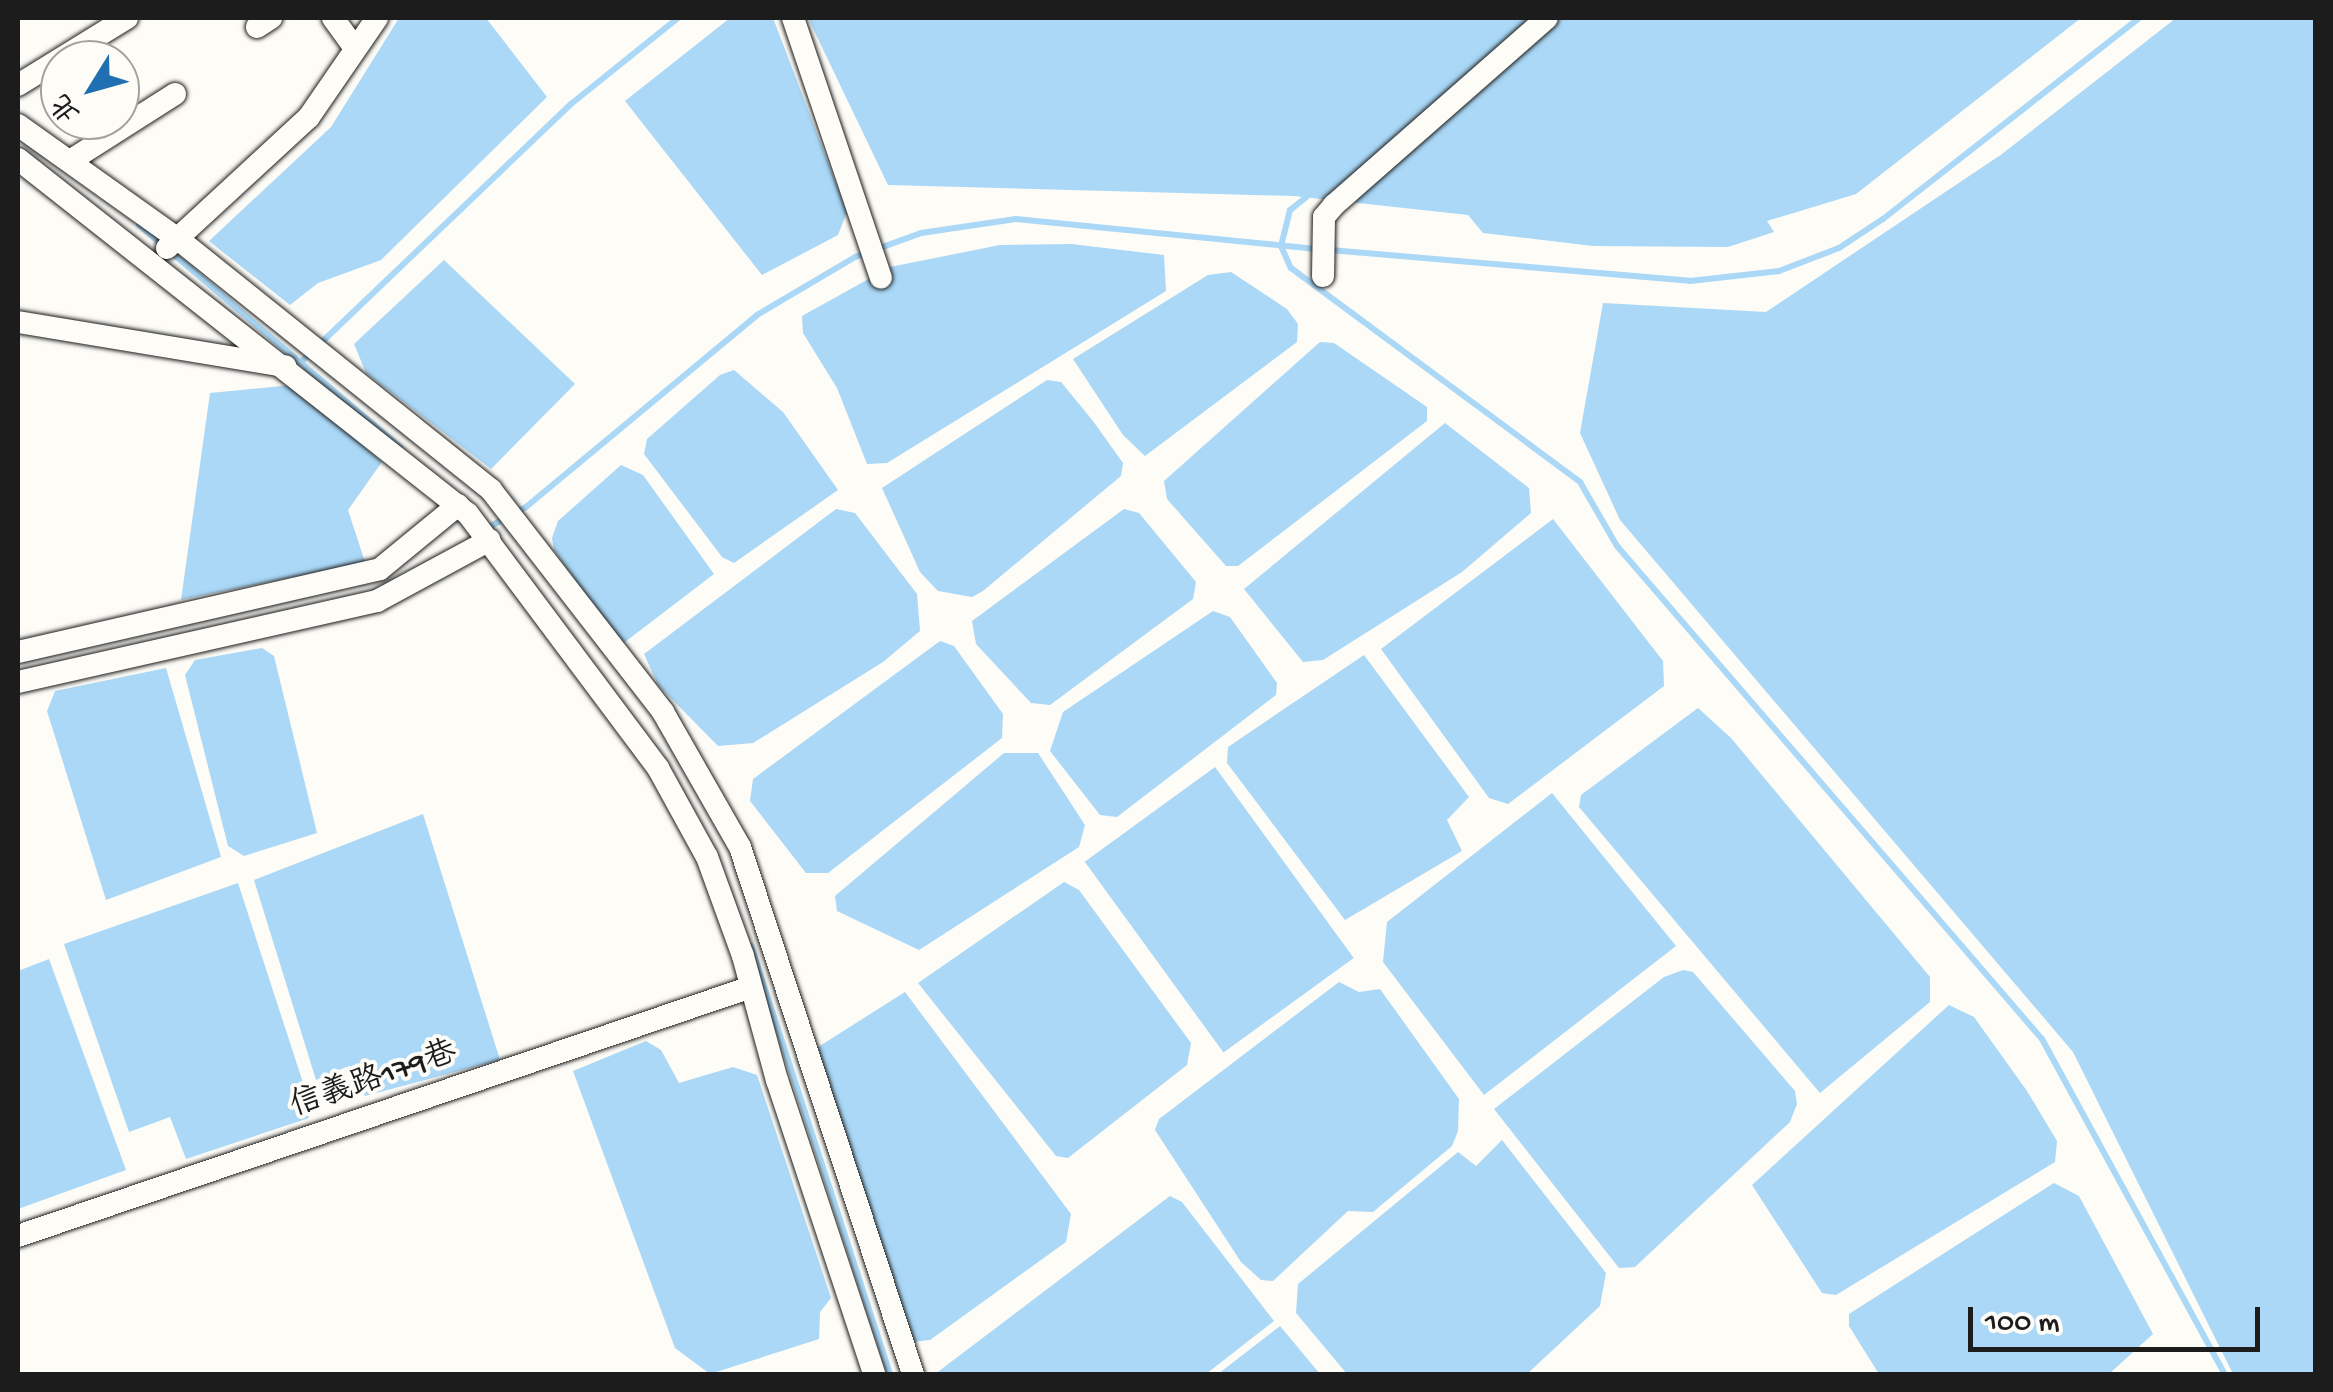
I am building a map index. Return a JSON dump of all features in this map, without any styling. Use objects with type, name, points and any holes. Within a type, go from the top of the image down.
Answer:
[{"type":"street","points":[[18,86],[127,18]]},
{"type":"street","points":[[333,18],[355,48]]},
{"type":"street","points":[[166,250],[309,117],[377,18]]},
{"type":"street","points":[[792,18],[878,264]]},
{"type":"street","points":[[1324,276],[1324,217],[1334,205],[1547,18]]},
{"type":"street","points":[[72,159],[175,94]]},
{"type":"street","points":[[18,124],[72,159],[287,367],[463,510],[488,536],[658,768],[707,857],[874,1374]]},
{"type":"street","points":[[18,159],[166,250],[510,511],[663,712],[740,847],[912,1374]]},
{"type":"street","points":[[18,322],[287,367]]},
{"type":"street","points":[[18,652],[380,570],[463,510]]},
{"type":"street","points":[[18,682],[377,601],[488,536]]},
{"type":"street","name":"信義路179巷","points":[[18,1236],[752,988]]},
{"type":"water","points":[[399,18],[486,18],[547,97],[381,260],[318,283],[290,305],[209,241],[331,127]]},
{"type":"water","points":[[730,18],[773,18],[847,212],[838,235],[762,275],[625,101]]},
{"type":"water","points":[[808,18],[2081,18],[1856,194],[1767,221],[1774,232],[1728,247],[1593,246],[1483,233],[1468,215],[1294,196],[888,185]]},
{"type":"water","points":[[2176,18],[2315,18],[2315,1374],[2233,1374],[2073,1052],[1620,520],[1580,433],[1603,303],[1766,312],[2002,154]]},
{"type":"water","points":[[1071,244],[1164,255],[1166,291],[887,463],[867,464],[837,388],[803,333],[802,316],[890,267],[1000,245]]},
{"type":"water","points":[[444,260],[575,384],[491,469],[366,373],[354,344]]},
{"type":"water","points":[[1231,272],[1287,309],[1298,324],[1297,342],[1145,456],[1123,435],[1073,359],[1208,275]]},
{"type":"water","points":[[1320,342],[1334,343],[1427,407],[1427,421],[1238,566],[1226,566],[1167,499],[1164,481]]},
{"type":"water","points":[[734,370],[783,412],[838,490],[734,563],[722,557],[644,454],[647,439],[720,375]]},
{"type":"water","points":[[1047,380],[1061,382],[1093,421],[1123,463],[1121,476],[983,591],[972,597],[938,591],[920,572],[882,488]]},
{"type":"water","points":[[292,385],[382,462],[348,510],[365,562],[181,600],[210,393]]},
{"type":"water","points":[[1445,423],[1529,488],[1531,513],[1462,572],[1323,660],[1303,662],[1244,589]]},
{"type":"water","points":[[621,465],[643,475],[714,574],[621,645],[554,550],[552,538],[558,521]]},
{"type":"water","points":[[836,509],[855,513],[917,594],[920,631],[883,662],[753,743],[718,746],[658,685],[644,654]]},
{"type":"water","points":[[1124,509],[1139,513],[1196,582],[1193,599],[1050,705],[1031,703],[976,644],[972,621]]},
{"type":"water","points":[[1553,519],[1663,661],[1664,686],[1508,804],[1489,798],[1381,649]]},
{"type":"water","points":[[1213,611],[1230,617],[1277,683],[1276,695],[1117,817],[1100,815],[1050,751],[1063,712]]},
{"type":"water","points":[[940,641],[954,646],[1003,714],[1002,738],[828,873],[806,873],[750,801],[753,779]]},
{"type":"water","points":[[262,648],[274,656],[317,833],[244,856],[228,846],[185,675],[195,660]]},
{"type":"water","points":[[1364,655],[1469,797],[1447,820],[1462,851],[1345,920],[1227,763],[1228,747]]},
{"type":"water","points":[[166,668],[221,857],[106,900],[47,711],[55,691]]},
{"type":"water","points":[[1698,708],[1731,738],[1930,977],[1930,1002],[1820,1093],[1579,807],[1581,795]]},
{"type":"water","points":[[1004,753],[1038,753],[1085,825],[1079,847],[919,950],[837,911],[835,896]]},
{"type":"water","points":[[1215,767],[1354,958],[1223,1053],[1085,862]]},
{"type":"water","points":[[1552,793],[1676,946],[1484,1095],[1383,962],[1387,922]]},
{"type":"water","points":[[423,814],[500,1060],[365,1096],[346,1067],[316,1080],[254,880]]},
{"type":"water","points":[[1064,882],[1079,890],[1191,1043],[1187,1065],[1068,1158],[1056,1156],[918,983]]},
{"type":"water","points":[[238,883],[307,1095],[309,1118],[186,1159],[170,1117],[129,1132],[64,944]]},
{"type":"water","points":[[49,959],[126,1170],[18,1209],[18,971]]},
{"type":"water","points":[[1683,970],[1693,972],[1795,1091],[1797,1104],[1790,1122],[1635,1267],[1619,1268],[1494,1109],[1664,977]]},
{"type":"water","points":[[1339,982],[1359,992],[1380,989],[1459,1099],[1458,1131],[1452,1146],[1373,1212],[1348,1211],[1273,1281],[1261,1280],[1241,1262],[1155,1130],[1159,1119]]},
{"type":"water","points":[[905,992],[1071,1214],[1066,1242],[930,1340],[911,1342],[815,1049]]},
{"type":"water","points":[[1949,1005],[1974,1017],[2027,1091],[2057,1141],[2055,1162],[1836,1295],[1822,1293],[1752,1185]]},
{"type":"water","points":[[646,1041],[661,1050],[679,1083],[733,1067],[757,1075],[831,1298],[820,1312],[819,1339],[710,1374],[675,1348],[573,1071]]},
{"type":"water","points":[[1502,1140],[1606,1273],[1600,1306],[1527,1374],[1347,1374],[1296,1313],[1298,1284],[1458,1152],[1476,1166]]},
{"type":"water","points":[[2054,1183],[2079,1196],[2153,1334],[2109,1374],[1879,1374],[1849,1326],[1849,1314]]},
{"type":"water","points":[[1170,1196],[1182,1202],[1274,1321],[1206,1374],[935,1374]]},
{"type":"water","points":[[1280,1326],[1320,1374],[1218,1374]]},
{"type":"waterway","points":[[302,361],[571,104],[678,18]]},
{"type":"waterway","points":[[1330,250],[1690,281],[1779,271],[1839,248],[1883,219],[2139,18]]},
{"type":"waterway","points":[[1310,194],[1290,210],[1281,246],[1291,268],[1580,482],[1617,546],[2042,1039],[2225,1374]]},
{"type":"waterway","points":[[487,528],[526,507],[757,315],[855,257],[921,233],[1016,219],[1317,249]]},
{"type":"waterway","points":[[139,225],[400,447]]},
{"type":"waterway","points":[[751,946],[890,1374]]}]
